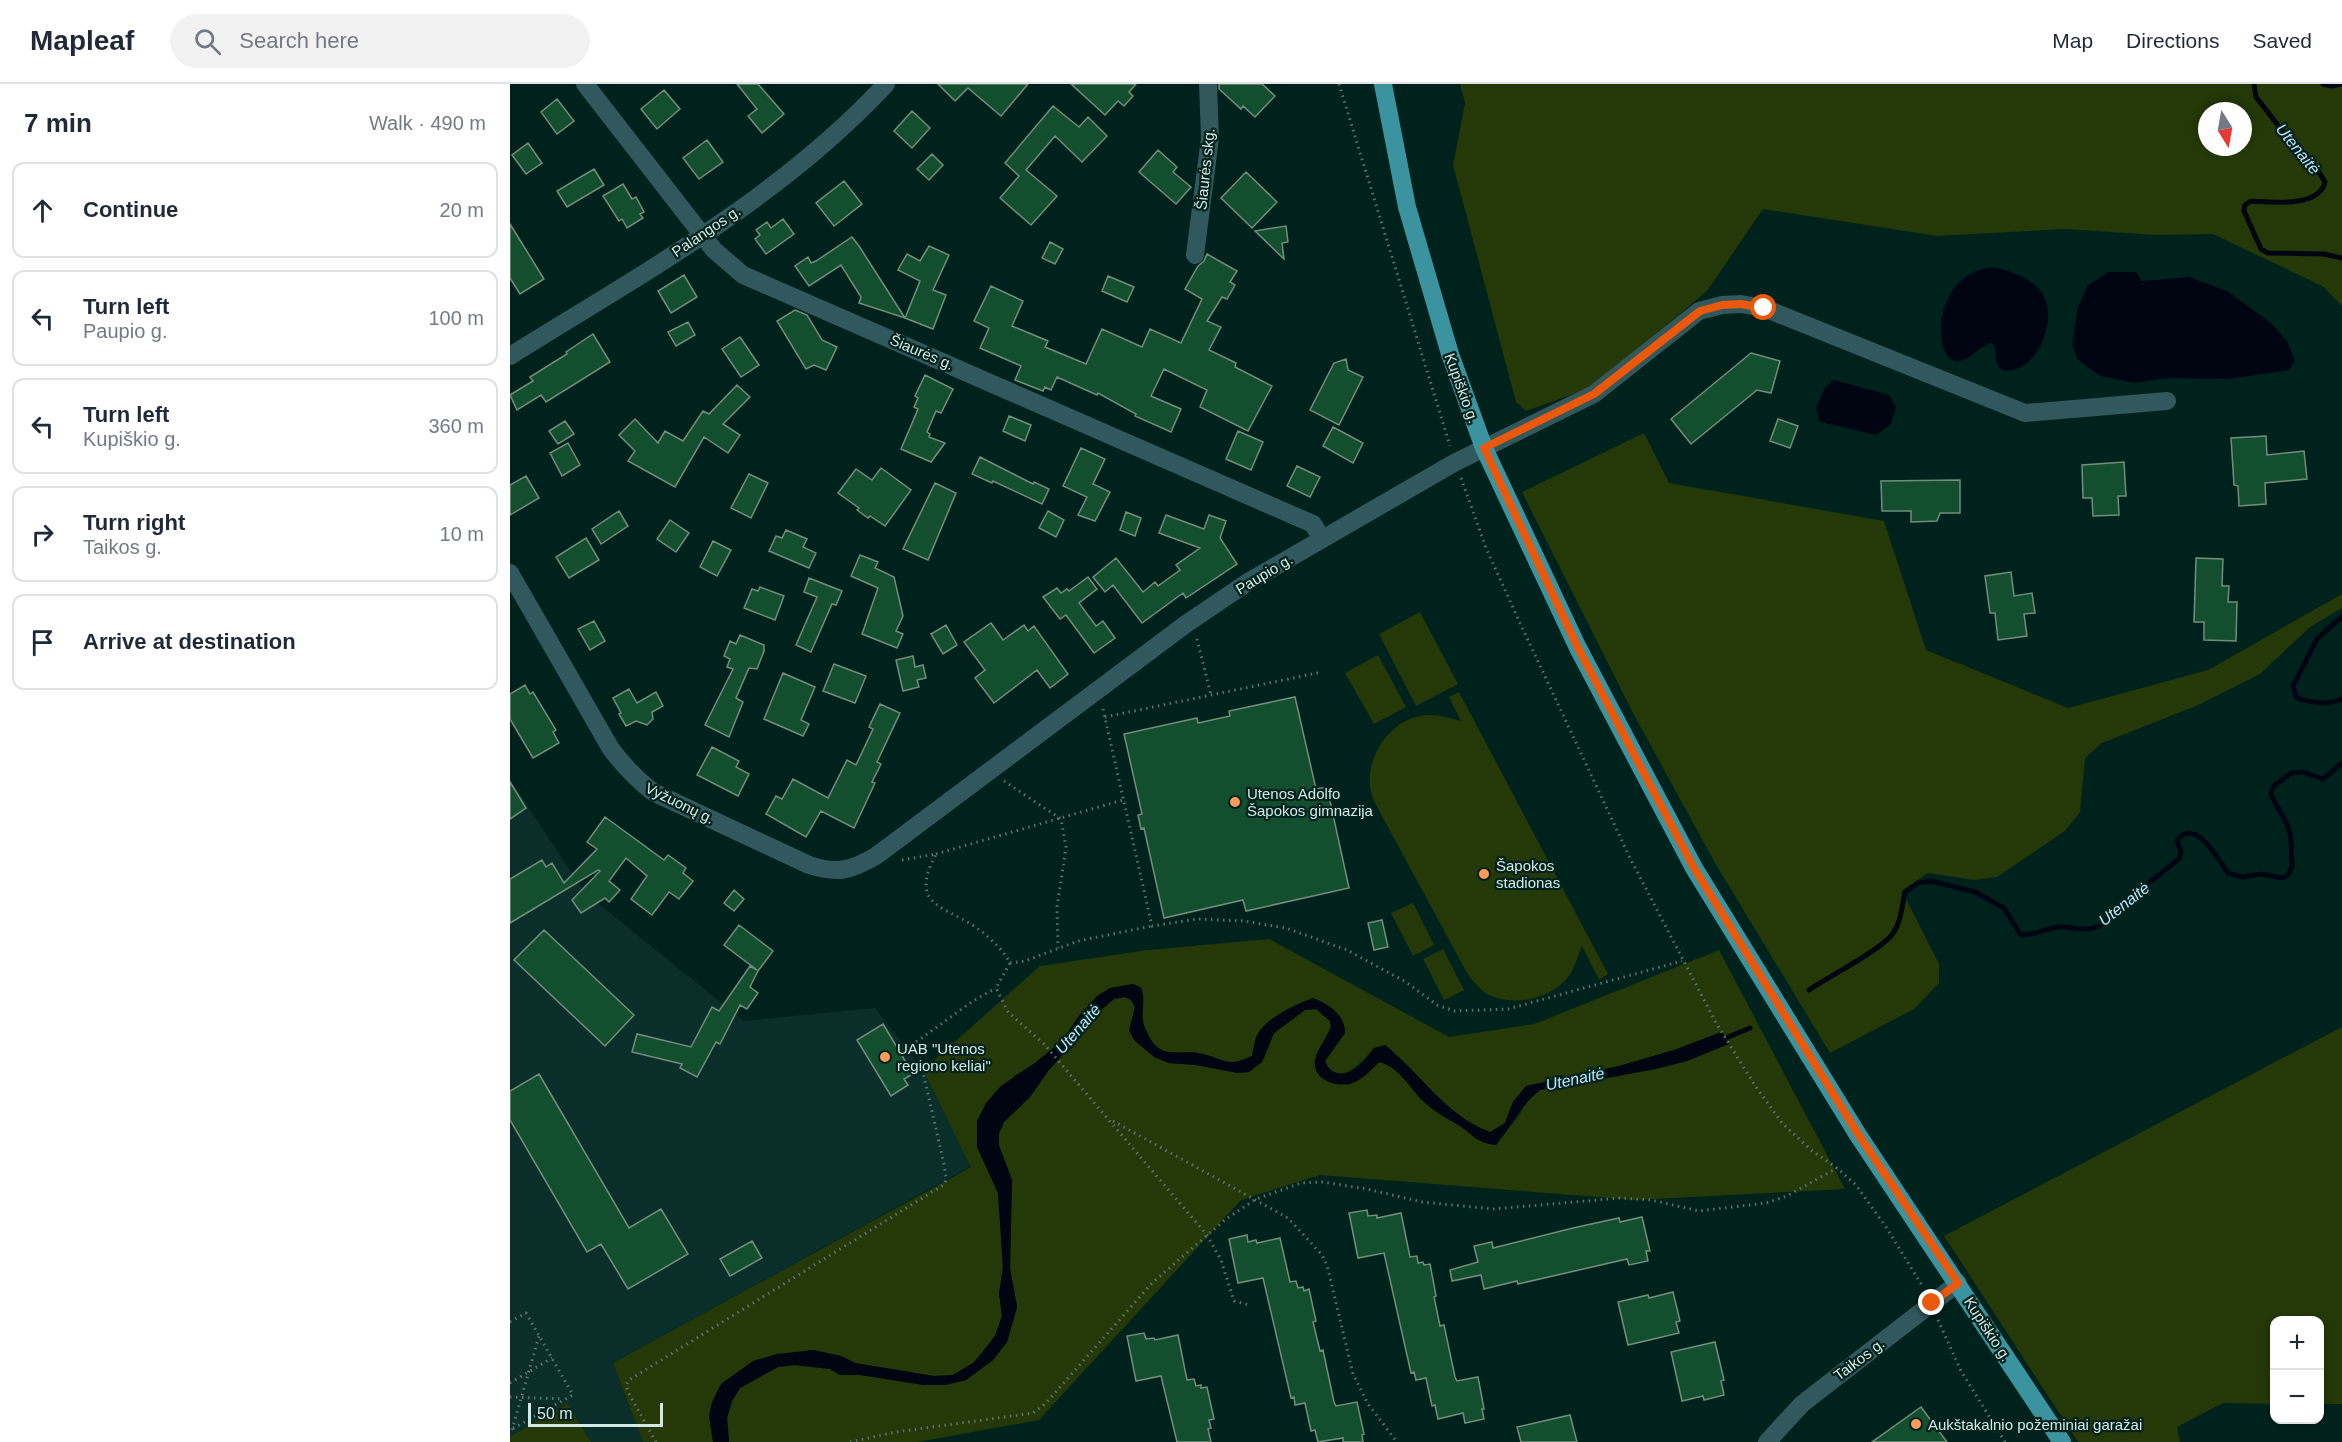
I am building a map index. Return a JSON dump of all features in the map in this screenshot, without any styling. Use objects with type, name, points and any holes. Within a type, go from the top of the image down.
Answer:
[{"type":"main road","name":"Kupiškio g.","points":[[1383,84],[1407,207],[1450,354],[1484,448],[1578,648],[1694,868],[1858,1134],[2062,1442]]},
{"type":"street","name":"Šiaurės g.","points":[[585,84],[702,236],[728,264],[743,275],[1313,524],[1322,539]]},
{"type":"street","name":"Palangos g.","points":[[510,356],[702,236],[812,152],[886,84]]},
{"type":"street","name":"Šiaurės skg.","points":[[1195,255],[1210,138],[1208,84]]},
{"type":"street","name":"Paupio g.","points":[[850,869],[876,856],[1186,624],[1248,582],[1322,539],[1453,470],[1484,448],[1594,394],[1700,311],[1722,305],[1741,304],[1764,308],[2025,413],[2167,401]]},
{"type":"street","name":"Vyžuonų g.","points":[[510,573],[611,749],[637,780],[653,792],[808,865],[825,870],[850,869]]},
{"type":"street","name":"Taikos g.","points":[[1767,1442],[1802,1404],[1958,1283]]},
{"type":"path","points":[[1339,84],[1444,422],[1453,470],[1460,475],[1486,548],[1630,858],[1715,1021],[1754,1084],[1782,1123],[1811,1150],[1856,1185],[1886,1227],[1932,1303],[1961,1371],[2006,1442]]},
{"type":"path","points":[[1187,644],[1197,637],[1211,695]]},
{"type":"path","points":[[1105,717],[1322,672]]},
{"type":"path","points":[[1095,713],[1103,707],[1152,926]]},
{"type":"path","points":[[1003,780],[1061,819],[1066,847],[1057,907],[1058,948]]},
{"type":"path","points":[[901,860],[936,854],[1124,800]]},
{"type":"path","points":[[936,854],[926,873],[931,900],[939,908],[975,927],[1003,950],[1010,963]]},
{"type":"path","points":[[1010,963],[1025,961],[1078,941],[1152,926],[1197,919],[1244,921],[1286,928],[1347,950],[1406,982],[1437,1005],[1455,1011],[1508,1009],[1683,961]]},
{"type":"path","points":[[656,1442],[628,1392],[626,1385],[629,1380],[945,1184],[944,1164],[916,1042],[973,1001],[996,988],[1010,963]]},
{"type":"path","points":[[996,988],[1008,1012],[1044,1044],[1207,1235],[1221,1260],[1234,1301],[1249,1305]]},
{"type":"path","points":[[1111,1120],[1288,1218],[1322,1255],[1327,1265],[1353,1374],[1368,1404],[1397,1442]]},
{"type":"path","points":[[850,1442],[896,1432],[1033,1413],[1045,1404],[1152,1283],[1207,1235],[1256,1199],[1301,1183],[1323,1182],[1367,1189],[1422,1202],[1492,1209],[1621,1198],[1650,1200],[1699,1211],[1766,1203],[1787,1196],[1837,1168]]},
{"type":"path","points":[[510,1322],[526,1313],[573,1395],[511,1430]]},
{"type":"path","points":[[511,1430],[539,1336]]},
{"type":"path","points":[[510,1383],[552,1358]]},
{"type":"path","points":[[510,1397],[566,1399]]},
{"type":"shaded area","points":[[510,779],[585,893],[744,1021],[875,1008],[923,1070],[971,1166],[613,1363],[643,1442],[510,1442]]},
{"type":"green space","points":[[1460,84],[2342,84],[2342,306],[2324,287],[2213,234],[2156,235],[2066,229],[1937,236],[1763,209],[1707,291],[1619,365],[1599,385],[1526,411],[1516,402],[1453,165],[1465,103]]},
{"type":"green space","points":[[1644,433],[1669,483],[1884,521],[1926,650],[2068,708],[2208,670],[2342,594],[2342,608],[2310,627],[2260,674],[2196,706],[2102,743],[2085,758],[2080,812],[2065,831],[1997,877],[1974,880],[1928,873],[1902,891],[1939,964],[1939,983],[1914,1009],[1830,1053],[1715,863],[1633,713],[1522,492]]},
{"type":"green space","points":[[1420,612],[1458,684],[1416,706],[1379,634]]},
{"type":"green space","points":[[1378,655],[1406,707],[1374,724],[1345,673]]},
{"type":"green space","name":"Šapokos stadionas","points":[[1459,692],[1608,974],[1599,980],[1582,946],[1569,976],[1562,984],[1543,995],[1512,1000],[1501,999],[1484,992],[1467,973],[1375,803],[1371,790],[1372,763],[1390,732],[1409,719],[1425,715],[1436,715],[1461,721],[1449,697]]},
{"type":"green space","points":[[1413,903],[1434,945],[1413,956],[1391,913]]},
{"type":"green space","points":[[1269,939],[1449,1037],[1534,1024],[1719,950],[1845,1189],[1635,1200],[1320,1175],[1241,1200],[1039,1420],[918,1442],[729,1442],[727,1418],[732,1401],[740,1388],[778,1367],[794,1365],[831,1369],[840,1375],[860,1375],[924,1385],[966,1380],[993,1360],[1007,1342],[1017,1307],[1010,1268],[1012,1180],[999,1145],[999,1134],[1004,1122],[1030,1097],[1048,1071],[1065,1052],[1072,1048],[1101,1010],[1112,1000],[1079,1016],[1062,1041],[1035,1063],[1014,1076],[989,1169],[998,1193],[1003,1268],[999,1293],[1002,1316],[995,1336],[973,1363],[953,1375],[934,1376],[855,1363],[841,1356],[813,1350],[721,1384],[713,1442],[643,1442],[613,1363],[971,1167],[923,1070],[1040,966],[1148,950]],"holes":[[[1141,987],[1143,1023],[1151,1039],[1163,1051],[1194,1052],[1232,1062],[1252,1056],[1256,1038],[1272,1019],[1313,998],[1335,1011],[1344,1027],[1345,1033],[1325,1061],[1334,1073],[1346,1073],[1371,1052],[1385,1045],[1460,1116],[1490,1133],[1505,1123],[1513,1102],[1526,1086],[1619,1066],[1674,1050],[1721,1032],[1687,1061],[1540,1090],[1527,1100],[1520,1114],[1496,1145],[1479,1140],[1435,1110],[1421,1099],[1397,1072],[1385,1064],[1379,1062],[1362,1077],[1319,1076],[1316,1055],[1331,1027],[1330,1021],[1316,1009],[1305,1010],[1274,1033],[1262,1062],[1238,1073],[1196,1065],[1169,1063],[1154,1057],[1129,1031],[1135,1007],[1131,1000],[1125,997],[1116,999]]]},
{"type":"green space","points":[[1443,949],[1464,990],[1444,1000],[1423,959]]},
{"type":"green space","points":[[2342,1027],[2342,1404],[2324,1404],[2324,1316],[2270,1316],[2270,1404],[2223,1403],[2177,1427],[2180,1442],[2078,1442],[1944,1236]]},
{"type":"green space","points":[[567,1403],[591,1442],[510,1442],[510,1437]]},
{"type":"water","points":[[1993,267],[2013,273],[2033,283],[2042,293],[2048,314],[2044,338],[2039,349],[2023,366],[2011,370],[2000,368],[1992,343],[1960,361],[1949,357],[1942,343],[1943,312],[1956,285],[1970,274]]},
{"type":"water","points":[[2108,272],[2136,272],[2142,281],[2189,277],[2227,291],[2271,323],[2287,341],[2295,361],[2289,370],[2228,379],[2168,378],[2134,383],[2100,376],[2078,360],[2072,345],[2078,307],[2088,285]]},
{"type":"water","points":[[1834,380],[1889,395],[1896,407],[1891,424],[1876,435],[1820,422],[1816,408],[1825,387]]},
{"type":"water","points":[[1133,984],[1140,987],[1142,992],[1143,1023],[1157,1047],[1163,1051],[1194,1052],[1232,1062],[1252,1056],[1256,1038],[1272,1019],[1313,998],[1335,1011],[1344,1026],[1345,1033],[1325,1061],[1333,1071],[1344,1073],[1355,1069],[1374,1048],[1385,1045],[1460,1116],[1490,1132],[1505,1123],[1513,1102],[1526,1086],[1619,1066],[1674,1050],[1722,1032],[1729,1044],[1687,1061],[1656,1069],[1540,1090],[1522,1109],[1496,1145],[1479,1140],[1435,1110],[1421,1099],[1397,1072],[1385,1064],[1379,1062],[1353,1083],[1334,1084],[1322,1078],[1315,1068],[1315,1061],[1331,1027],[1330,1021],[1316,1009],[1305,1010],[1274,1033],[1262,1062],[1249,1072],[1238,1073],[1196,1065],[1169,1063],[1154,1057],[1135,1041],[1129,1031],[1135,1007],[1131,1000],[1125,997],[1114,999],[1101,1010],[1072,1048],[1065,1052],[1048,1071],[1030,1097],[1004,1122],[999,1133],[999,1146],[1012,1180],[1010,1268],[1017,1307],[1007,1342],[993,1360],[966,1380],[946,1385],[924,1385],[860,1375],[840,1375],[830,1369],[795,1365],[778,1367],[740,1388],[732,1401],[727,1418],[729,1442],[713,1442],[709,1416],[712,1402],[721,1384],[753,1361],[777,1354],[813,1350],[841,1356],[855,1363],[934,1376],[953,1375],[980,1356],[995,1336],[1002,1316],[999,1293],[1003,1268],[998,1193],[977,1147],[977,1121],[986,1103],[1001,1086],[1062,1041],[1079,1016],[1097,996],[1110,988]]},
{"type":"building","points":[[737,84],[758,84],[784,114],[762,133],[748,116],[757,109]]},
{"type":"building","points":[[938,84],[1028,84],[1001,116],[968,88],[955,101]]},
{"type":"building","points":[[1071,84],[1136,84],[1129,92],[1133,96],[1124,106],[1118,101],[1105,115]]},
{"type":"building","points":[[1219,84],[1262,84],[1275,96],[1255,117],[1243,106],[1241,109],[1219,89]]},
{"type":"building","points":[[664,90],[680,109],[657,129],[641,109]]},
{"type":"building","points":[[557,99],[574,121],[557,134],[541,112]]},
{"type":"building","points":[[1053,106],[1079,127],[1088,117],[1107,136],[1082,162],[1055,136],[1026,170],[1057,196],[1031,225],[1000,198],[1019,176],[1005,163]]},
{"type":"building","points":[[912,111],[930,128],[912,148],[894,131]]},
{"type":"building","points":[[707,140],[723,162],[699,179],[683,158]]},
{"type":"building","points":[[528,143],[542,163],[526,174],[512,155]]},
{"type":"building","points":[[1158,150],[1177,167],[1173,172],[1191,187],[1176,204],[1139,172]]},
{"type":"building","points":[[932,154],[943,165],[929,180],[917,169]]},
{"type":"building","points":[[594,169],[604,185],[567,207],[557,191]]},
{"type":"building","points":[[1246,172],[1277,202],[1252,228],[1221,198]]},
{"type":"building","points":[[844,181],[862,204],[834,226],[816,203]]},
{"type":"building","points":[[623,184],[632,199],[636,197],[644,212],[640,214],[643,218],[627,228],[622,219],[619,221],[603,196]]},
{"type":"building","points":[[783,219],[794,234],[766,254],[755,239],[760,235],[756,230],[767,222],[771,228]]},
{"type":"building","points":[[510,224],[544,279],[520,294],[510,278]]},
{"type":"building","points":[[1286,226],[1288,242],[1282,243],[1284,259],[1255,231]]},
{"type":"building","points":[[852,237],[905,318],[859,303],[861,297],[841,265],[809,286],[795,266],[808,257],[811,263],[816,261]]},
{"type":"building","points":[[1050,242],[1063,249],[1055,264],[1042,258]]},
{"type":"building","points":[[929,246],[949,255],[933,290],[946,295],[933,329],[905,318],[920,281],[898,270],[907,254],[920,261]]},
{"type":"building","points":[[1207,254],[1237,271],[1230,282],[1235,285],[1227,299],[1222,297],[1207,321],[1221,327],[1209,350],[1236,363],[1235,367],[1272,386],[1248,431],[1200,407],[1207,390],[1164,369],[1151,396],[1181,409],[1171,432],[1135,416],[1136,414],[1098,393],[1097,395],[1057,377],[1051,390],[1045,387],[1043,391],[1015,380],[1021,366],[980,348],[989,328],[974,321],[991,286],[1023,301],[1012,326],[1048,341],[1045,347],[1086,364],[1102,329],[1142,347],[1150,329],[1181,343],[1202,299],[1185,289]]},
{"type":"building","points":[[684,275],[697,297],[671,313],[658,291]]},
{"type":"building","points":[[1108,276],[1134,287],[1127,302],[1102,291]]},
{"type":"building","points":[[795,310],[807,315],[822,340],[837,347],[826,370],[814,365],[806,369],[777,321]]},
{"type":"building","points":[[688,322],[695,335],[676,346],[668,332]]},
{"type":"building","points":[[593,334],[610,362],[546,402],[541,395],[517,410],[510,395],[533,381],[530,377],[567,354],[566,352]]},
{"type":"building","points":[[740,337],[759,365],[741,377],[722,349]]},
{"type":"building","points":[[1751,353],[1780,361],[1771,393],[1757,390],[1691,444],[1671,419]]},
{"type":"building","points":[[1346,359],[1348,370],[1363,377],[1339,425],[1310,410],[1334,363]]},
{"type":"building","points":[[925,375],[953,389],[941,413],[936,411],[927,432],[930,434],[929,437],[945,443],[931,462],[901,449],[918,409],[914,407],[918,398],[915,396]]},
{"type":"building","points":[[737,385],[750,397],[723,424],[740,435],[728,453],[704,437],[675,487],[628,461],[635,451],[619,435],[635,419],[658,443],[665,431],[683,441],[703,411],[709,414]]},
{"type":"building","points":[[1009,416],[1031,425],[1025,441],[1003,431]]},
{"type":"building","points":[[1778,419],[1798,426],[1790,448],[1770,441]]},
{"type":"building","points":[[565,421],[574,434],[558,444],[549,431]]},
{"type":"building","points":[[1333,427],[1363,443],[1353,463],[1323,446]]},
{"type":"building","points":[[1238,431],[1263,442],[1251,470],[1226,459]]},
{"type":"building","points":[[2266,436],[2267,455],[2304,451],[2307,479],[2265,483],[2266,504],[2239,506],[2238,486],[2234,485],[2231,438]]},
{"type":"building","points":[[568,443],[580,465],[562,476],[550,453]]},
{"type":"building","points":[[1081,448],[1105,459],[1093,484],[1110,492],[1095,521],[1078,515],[1087,497],[1063,486]]},
{"type":"building","points":[[980,457],[1033,484],[1034,482],[1049,489],[1042,504],[993,481],[992,483],[972,474]]},
{"type":"building","points":[[2124,462],[2126,496],[2118,496],[2119,515],[2093,516],[2092,498],[2083,498],[2082,465]]},
{"type":"building","points":[[1297,466],[1320,477],[1310,497],[1287,486]]},
{"type":"building","points":[[881,468],[911,490],[885,526],[870,516],[868,518],[857,510],[859,508],[838,493],[856,469],[872,480]]},
{"type":"building","points":[[749,474],[768,483],[751,518],[731,508]]},
{"type":"building","points":[[526,476],[539,498],[510,515],[510,485]]},
{"type":"building","points":[[1960,480],[1960,513],[1940,513],[1937,521],[1911,522],[1911,511],[1882,511],[1881,481]]},
{"type":"building","points":[[935,483],[956,493],[928,560],[903,549]]},
{"type":"building","points":[[619,511],[628,526],[601,544],[592,529]]},
{"type":"building","points":[[1048,511],[1064,520],[1056,537],[1039,528]]},
{"type":"building","points":[[1126,512],[1141,518],[1135,536],[1120,530]]},
{"type":"building","points":[[1166,515],[1204,529],[1209,515],[1226,521],[1220,538],[1237,564],[1186,598],[1183,593],[1142,623],[1113,585],[1105,592],[1093,577],[1116,558],[1143,592],[1155,582],[1158,586],[1180,570],[1176,565],[1200,548],[1159,533]]},
{"type":"building","points":[[670,520],[689,533],[676,552],[657,539]]},
{"type":"building","points":[[786,530],[807,539],[803,547],[816,553],[809,568],[769,551],[776,536],[782,538]]},
{"type":"building","points":[[586,538],[599,560],[569,578],[556,557]]},
{"type":"building","points":[[713,541],[731,550],[717,576],[700,567]]},
{"type":"building","points":[[860,555],[878,562],[875,568],[894,577],[903,616],[896,631],[903,634],[897,648],[862,634],[878,588],[851,576]]},
{"type":"building","points":[[2196,558],[2223,559],[2222,586],[2229,586],[2228,602],[2237,602],[2236,641],[2204,640],[2204,622],[2194,622]]},
{"type":"building","points":[[2011,572],[2014,596],[2032,593],[2035,613],[2024,614],[2027,636],[1998,640],[1995,613],[1990,613],[1985,576]]},
{"type":"building","points":[[1088,577],[1097,589],[1079,603],[1096,626],[1103,621],[1115,638],[1094,653],[1066,615],[1060,619],[1043,597],[1057,588],[1061,593],[1067,589],[1069,591]]},
{"type":"building","points":[[809,578],[842,591],[836,605],[832,604],[811,652],[796,645],[817,597],[804,592]]},
{"type":"building","points":[[760,587],[784,596],[775,620],[744,608],[752,589],[758,591]]},
{"type":"building","points":[[594,621],[605,641],[590,650],[578,629]]},
{"type":"building","points":[[991,623],[1003,640],[1024,625],[1028,631],[1034,626],[1068,674],[1050,688],[1037,670],[994,703],[975,678],[985,670],[964,642]]},
{"type":"building","points":[[946,625],[957,645],[943,654],[931,634]]},
{"type":"building","points":[[740,635],[764,645],[764,651],[757,669],[749,668],[736,698],[743,702],[729,737],[705,725],[733,669],[727,667],[730,659],[724,656],[730,641],[736,644]]},
{"type":"building","points":[[913,656],[915,667],[923,665],[926,678],[917,680],[919,687],[903,691],[896,660]]},
{"type":"building","points":[[834,664],[866,676],[855,703],[823,691]]},
{"type":"building","points":[[783,673],[815,687],[801,720],[809,724],[803,736],[764,719]]},
{"type":"building","points":[[525,685],[530,694],[533,692],[556,730],[553,732],[559,743],[533,758],[510,719],[510,694]]},
{"type":"building","points":[[629,689],[637,703],[656,692],[663,706],[652,712],[653,719],[647,725],[636,721],[626,726],[619,714],[621,713],[613,698]]},
{"type":"building","name":"Utenos Adolfo Šapokos gimnazija","points":[[1295,697],[1316,789],[1327,787],[1349,888],[1246,911],[1243,900],[1164,918],[1144,828],[1141,829],[1138,815],[1142,814],[1124,734],[1197,718],[1198,723],[1230,716],[1229,711]]},
{"type":"building","points":[[880,704],[900,713],[877,762],[881,764],[872,782],[875,783],[854,828],[821,811],[806,837],[766,814],[776,796],[782,799],[793,779],[828,798],[847,760],[856,765],[873,729],[869,727]]},
{"type":"building","points":[[712,747],[739,761],[736,767],[749,774],[738,796],[697,775]]},
{"type":"building","points":[[510,782],[526,808],[510,819]]},
{"type":"building","points":[[605,817],[664,860],[668,855],[686,868],[683,873],[693,881],[679,899],[669,892],[652,915],[631,899],[647,876],[626,858],[609,881],[620,890],[609,902],[605,898],[581,913],[572,900],[600,871],[598,870],[510,923],[510,879],[542,860],[546,867],[552,863],[564,883],[597,849],[587,842]]},
{"type":"building","points":[[734,890],[744,899],[734,911],[724,903]]},
{"type":"building","points":[[1382,920],[1388,947],[1374,950],[1368,923]]},
{"type":"building","points":[[739,925],[773,951],[758,971],[750,987],[758,993],[747,1009],[740,1005],[720,1044],[716,1042],[697,1077],[680,1068],[682,1064],[632,1052],[637,1034],[691,1047],[712,1007],[719,1011],[750,966],[757,970],[724,945]]},
{"type":"building","points":[[544,930],[634,1015],[605,1046],[514,960]]},
{"type":"building","name":"UAB \"Utenos regiono keliai\"","points":[[883,1024],[913,1074],[904,1079],[908,1085],[891,1096],[857,1040]]},
{"type":"building","points":[[539,1074],[629,1228],[661,1209],[688,1254],[628,1289],[601,1244],[587,1252],[510,1120],[510,1091]]},
{"type":"building","points":[[1367,1210],[1368,1216],[1377,1215],[1377,1218],[1401,1213],[1410,1257],[1417,1256],[1418,1263],[1430,1264],[1440,1326],[1444,1325],[1455,1377],[1457,1381],[1478,1377],[1484,1419],[1465,1423],[1463,1413],[1438,1419],[1435,1405],[1432,1406],[1426,1378],[1416,1380],[1414,1372],[1411,1373],[1384,1253],[1358,1258],[1349,1213]]},
{"type":"building","points":[[1642,1217],[1650,1251],[1646,1251],[1648,1261],[1629,1265],[1627,1259],[1518,1284],[1517,1281],[1484,1289],[1481,1275],[1452,1281],[1450,1270],[1478,1262],[1474,1246],[1492,1242],[1493,1248],[1619,1218],[1620,1222]]},
{"type":"building","points":[[1247,1235],[1248,1242],[1256,1240],[1257,1243],[1280,1238],[1290,1282],[1296,1281],[1298,1288],[1303,1287],[1304,1291],[1309,1289],[1316,1321],[1313,1322],[1320,1351],[1323,1350],[1334,1402],[1336,1406],[1357,1402],[1364,1434],[1362,1435],[1363,1442],[1343,1442],[1343,1438],[1318,1442],[1315,1430],[1311,1431],[1305,1403],[1295,1405],[1294,1397],[1291,1398],[1263,1278],[1238,1283],[1229,1239]]},
{"type":"building","points":[[752,1241],[762,1258],[730,1276],[720,1259]]},
{"type":"building","points":[[1673,1292],[1680,1321],[1676,1322],[1679,1333],[1628,1345],[1618,1302]]},
{"type":"building","points":[[1144,1333],[1146,1339],[1154,1338],[1155,1340],[1178,1335],[1187,1380],[1194,1379],[1196,1386],[1207,1387],[1214,1419],[1209,1420],[1211,1428],[1208,1429],[1211,1442],[1177,1442],[1161,1376],[1136,1381],[1127,1336]]},
{"type":"building","points":[[1715,1342],[1724,1380],[1721,1381],[1724,1395],[1704,1400],[1703,1396],[1682,1401],[1671,1352]]},
{"type":"building","name":"Aukštakalnio požeminiai garažai","points":[[1921,1407],[1947,1442],[1872,1442]]},
{"type":"building","points":[[1570,1415],[1577,1442],[1521,1442],[1517,1427]]},
{"type":"waterway","name":"Utenaitė","points":[[2254,84],[2256,97],[2325,182],[2321,190],[2304,200],[2294,202],[2251,201],[2245,205],[2244,211],[2261,249],[2268,253],[2324,254],[2342,258]]},
{"type":"waterway","name":"Utenaitė","points":[[2323,84],[2332,86],[2341,84]]},
{"type":"waterway","name":"Utenaitė","points":[[2342,617],[2317,639],[2293,686],[2297,698],[2302,700],[2326,703],[2342,699]]},
{"type":"waterway","name":"Utenaitė","points":[[1809,990],[1884,943],[1891,936],[1899,921],[1905,892],[1918,883],[1931,881],[1975,892],[2004,908],[2021,935],[2058,927],[2088,929],[2105,923],[2121,905],[2179,859],[2181,852],[2177,840],[2184,834],[2192,833],[2206,843],[2228,873],[2242,877],[2261,874],[2282,878],[2287,876],[2292,867],[2291,838],[2287,824],[2271,792],[2274,786],[2291,773],[2303,772],[2323,779],[2342,763]]},
{"type":"waterway","name":"Utenaitė","points":[[1721,1040],[1750,1028]]},
{"type":"place","name":"Utenos Adolfo Šapokos gimnazija","points":[[1235,802]]},
{"type":"place","name":"Šapokos stadionas","points":[[1484,874]]},
{"type":"place","name":"UAB \"Utenos regiono keliai\"","points":[[885,1057]]},
{"type":"place","name":"Aukštakalnio požeminiai garažai","points":[[1916,1424]]},
{"type":"route","points":[[1764,308],[1741,304],[1722,305],[1700,311],[1594,394],[1484,448],[1578,648],[1694,868],[1858,1134],[1958,1283],[1932,1303]]}]
